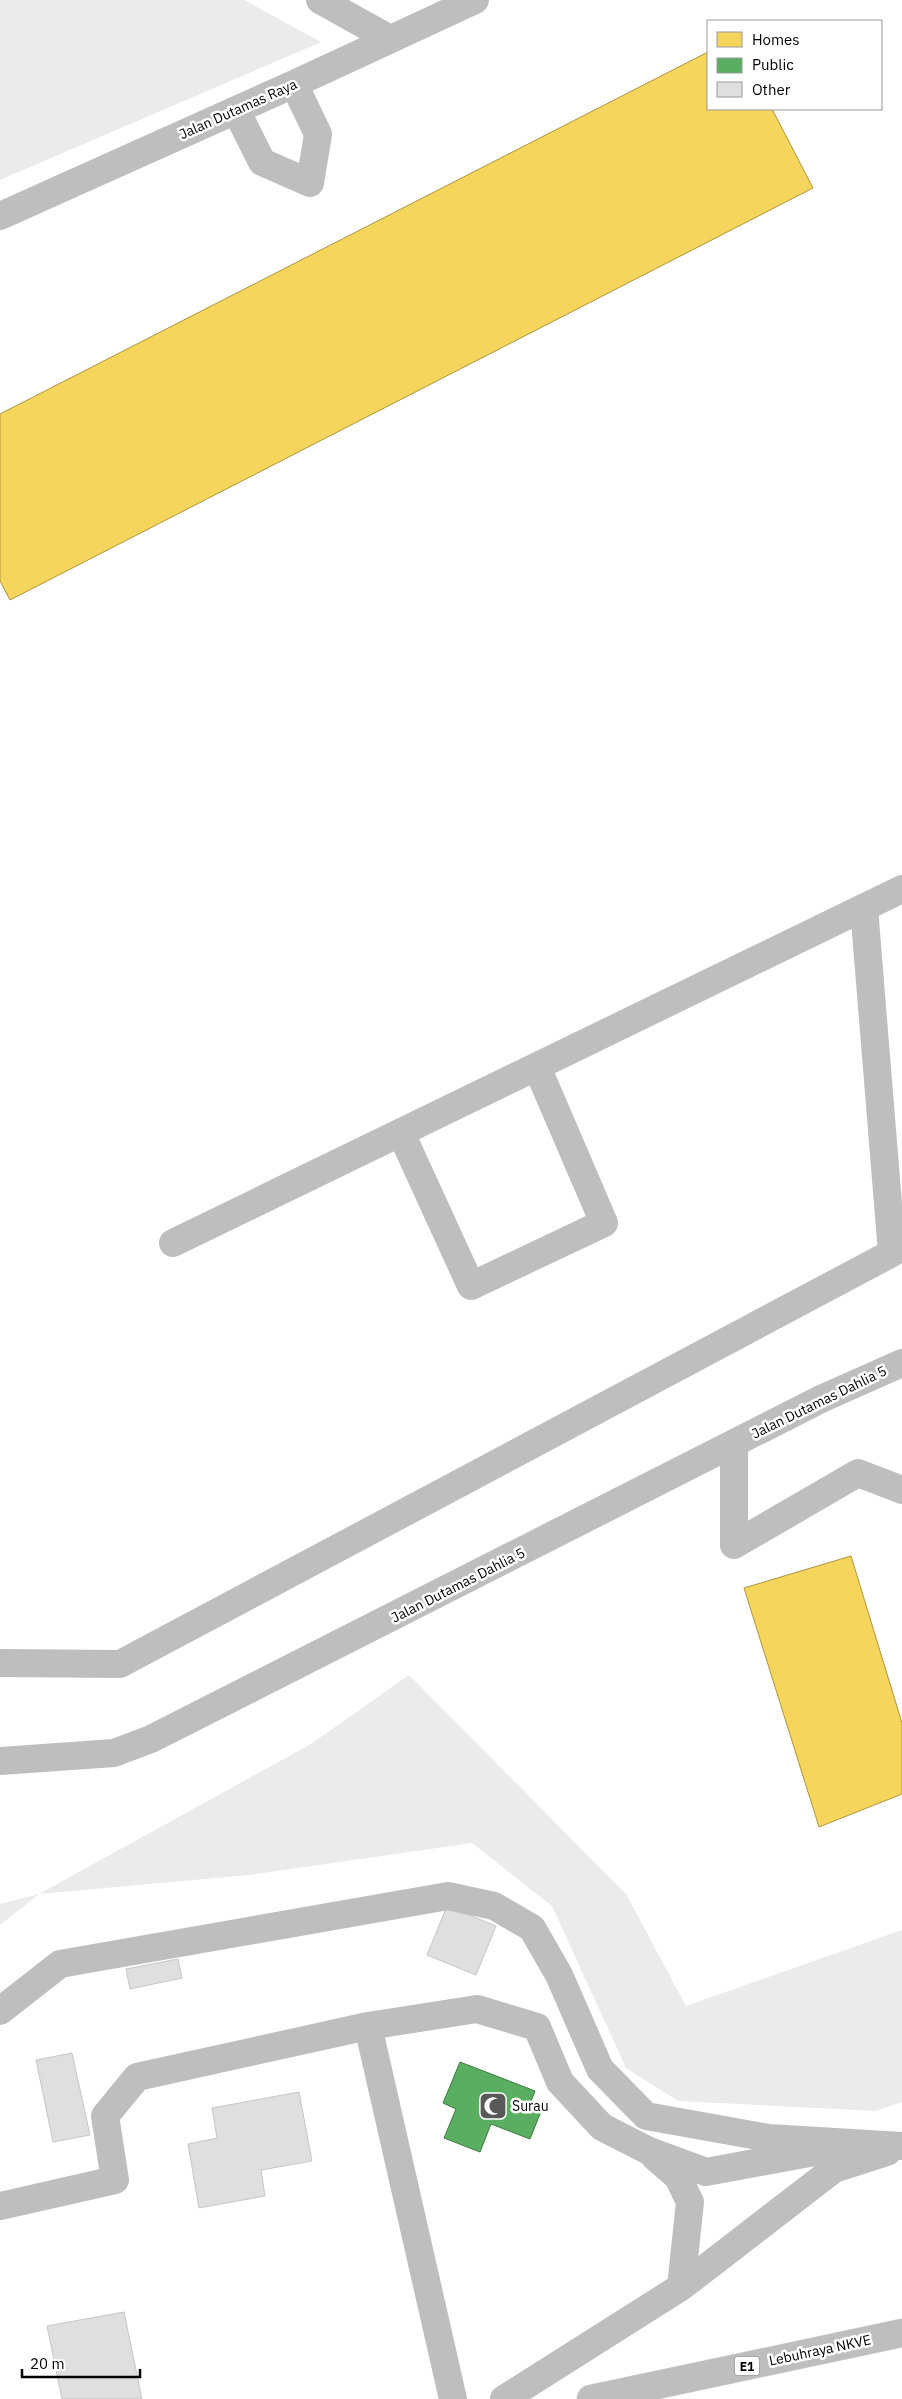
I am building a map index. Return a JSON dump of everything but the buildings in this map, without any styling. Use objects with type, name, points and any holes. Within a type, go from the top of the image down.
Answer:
[{"type":"main road","points":[[320,0],[390,40]]},
{"type":"main road","name":"Jalan Dutamas Raya","points":[[0,216],[294,84],[475,0]]},
{"type":"main road","points":[[236,110],[262,162],[310,182],[318,134],[294,84]]},
{"type":"main road","points":[[173,1244],[902,889]]},
{"type":"main road","points":[[0,1663],[120,1664],[892,1253],[864,908]]},
{"type":"main road","points":[[401,1133],[471,1286],[604,1223],[537,1066]]},
{"type":"main road","name":"Jalan Dutamas Dahlia 5","points":[[0,1761],[114,1753],[151,1739],[820,1399],[902,1362]]},
{"type":"main road","points":[[734,1444],[734,1545],[858,1473],[902,1490]]},
{"type":"main road","points":[[0,2011],[60,1964],[448,1896],[494,1906],[532,1928],[559,1975],[600,2069],[646,2116],[769,2138],[902,2147]]},
{"type":"main road","points":[[0,2206],[115,2180],[105,2116],[137,2077],[368,2026],[477,2009],[537,2027],[560,2082],[602,2127],[648,2151],[706,2172],[860,2144]]},
{"type":"main road","points":[[368,2026],[452,2399]]},
{"type":"main road","points":[[504,2399],[681,2288],[834,2169],[902,2147]]},
{"type":"main road","points":[[648,2151],[678,2177],[690,2202],[681,2288]]},
{"type":"main road","name":"Lebuhraya NKVE","points":[[592,2399],[902,2333]]},
{"type":"shaded area","points":[[0,0],[244,0],[321,42],[0,180]]},
{"type":"shaded area","points":[[409,1675],[626,1894],[686,2006],[902,1930],[902,2102],[875,2111],[678,2101],[626,2068],[552,1906],[472,1843],[249,1875],[39,1894],[311,1744]]},
{"type":"shaded area","points":[[39,1894],[0,1925],[0,1904]]},
{"type":"place","name":"Surau","points":[[493,2106]]}]
